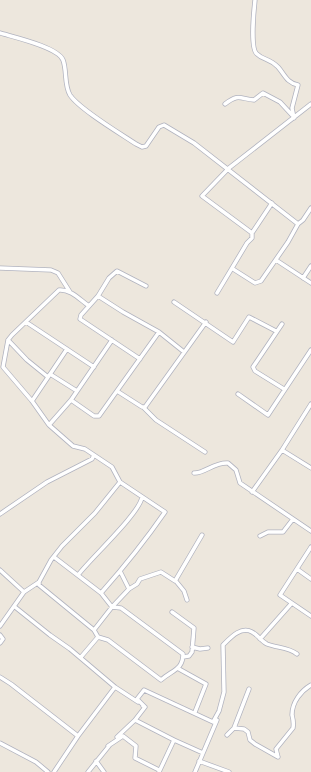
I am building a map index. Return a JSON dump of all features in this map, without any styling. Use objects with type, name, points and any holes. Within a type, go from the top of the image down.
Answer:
[{"type":"street","points":[[255,0],[252,17],[254,23],[252,33],[254,49],[256,54],[273,62],[290,82],[298,85],[292,108],[294,118]]},
{"type":"street","points":[[0,33],[39,45],[61,55],[64,61],[70,95],[89,112],[136,144],[142,147],[146,146],[159,127],[164,125],[194,142],[298,224]]},
{"type":"street","points":[[225,104],[233,98],[242,96],[254,100],[263,93],[280,102],[294,118]]},
{"type":"street","points":[[252,233],[202,196],[228,168],[311,104]]},
{"type":"street","points":[[217,293],[233,269],[247,243],[252,238],[252,233],[272,203]]},
{"type":"street","points":[[233,269],[255,283],[261,281],[298,224],[303,220],[311,208]]},
{"type":"street","points":[[276,260],[311,283]]},
{"type":"street","points":[[303,278],[311,266]]},
{"type":"street","points":[[0,268],[51,270],[58,273],[70,292]]},
{"type":"street","points":[[140,359],[79,317],[98,296],[109,278],[117,271],[146,286]]},
{"type":"street","points":[[89,306],[70,292],[59,290],[8,340],[4,359],[4,370],[32,401],[49,425],[73,446],[85,449],[112,467],[120,482],[165,512],[120,571],[101,593]]},
{"type":"street","points":[[98,296],[159,332],[184,352]]},
{"type":"street","points":[[174,302],[233,342],[249,317],[276,331]]},
{"type":"street","points":[[26,322],[94,367]]},
{"type":"street","points":[[143,407],[146,406],[205,323]]},
{"type":"street","points":[[282,324],[253,367],[255,371],[284,389]]},
{"type":"street","points":[[71,400],[97,417],[159,332]]},
{"type":"street","points":[[8,340],[27,360],[49,376],[78,391]]},
{"type":"street","points":[[49,425],[78,391],[112,340]]},
{"type":"street","points":[[32,401],[68,349]]},
{"type":"street","points":[[238,394],[268,415],[311,350]]},
{"type":"street","points":[[117,391],[143,407],[156,420],[206,452]]},
{"type":"street","points":[[252,492],[282,450],[311,404]]},
{"type":"street","points":[[282,450],[311,468]]},
{"type":"street","points":[[0,514],[47,482],[92,459],[94,455]]},
{"type":"street","points":[[194,473],[198,473],[220,462],[228,463],[236,470],[240,483],[311,531]]},
{"type":"street","points":[[0,626],[15,607],[24,592],[39,582],[54,557],[68,539],[95,513],[120,482]]},
{"type":"street","points":[[78,575],[88,562],[130,517],[141,503],[142,497]]},
{"type":"street","points":[[260,536],[268,532],[283,532],[293,519]]},
{"type":"street","points":[[175,580],[202,535]]},
{"type":"street","points":[[311,547],[280,595],[291,604],[311,616]]},
{"type":"street","points":[[39,582],[39,585],[94,630],[98,637],[108,640],[161,680],[168,674],[179,669],[183,663],[183,654],[121,608],[112,607],[101,593],[54,557]]},
{"type":"street","points":[[297,569],[311,579]]},
{"type":"street","points":[[0,570],[24,592]]},
{"type":"street","points":[[120,571],[129,589]]},
{"type":"street","points":[[94,630],[112,607],[144,576],[161,572],[175,580],[184,591],[187,600]]},
{"type":"street","points":[[260,639],[291,604]]},
{"type":"street","points":[[15,607],[81,657],[116,687],[145,707]]},
{"type":"street","points":[[172,612],[194,628],[192,647],[189,656],[183,657]]},
{"type":"street","points":[[145,707],[137,700],[144,690],[195,712],[213,722],[219,711],[224,692],[223,644],[238,632],[244,630],[252,632],[267,643],[292,650],[297,654]]},
{"type":"street","points":[[0,642],[1,637]]},
{"type":"street","points":[[81,657],[98,637]]},
{"type":"street","points":[[192,647],[200,649],[208,648]]},
{"type":"street","points":[[179,669],[206,684],[195,712]]},
{"type":"street","points":[[0,677],[78,736]]},
{"type":"street","points":[[234,728],[244,729],[248,732],[250,740],[278,757],[276,749],[293,728],[292,710],[295,702],[302,692],[311,685]]},
{"type":"street","points":[[54,772],[78,736],[116,687]]},
{"type":"street","points":[[228,734],[234,728],[249,689]]},
{"type":"street","points":[[88,772],[108,746],[136,720],[145,707]]},
{"type":"street","points":[[195,772],[219,716]]},
{"type":"street","points":[[136,720],[203,753]]},
{"type":"street","points":[[108,746],[123,736],[136,746],[135,758],[159,771],[174,740]]},
{"type":"street","points":[[0,744],[36,762],[48,772]]},
{"type":"street","points":[[96,761],[104,772]]},
{"type":"street","points":[[199,761],[229,772]]}]
